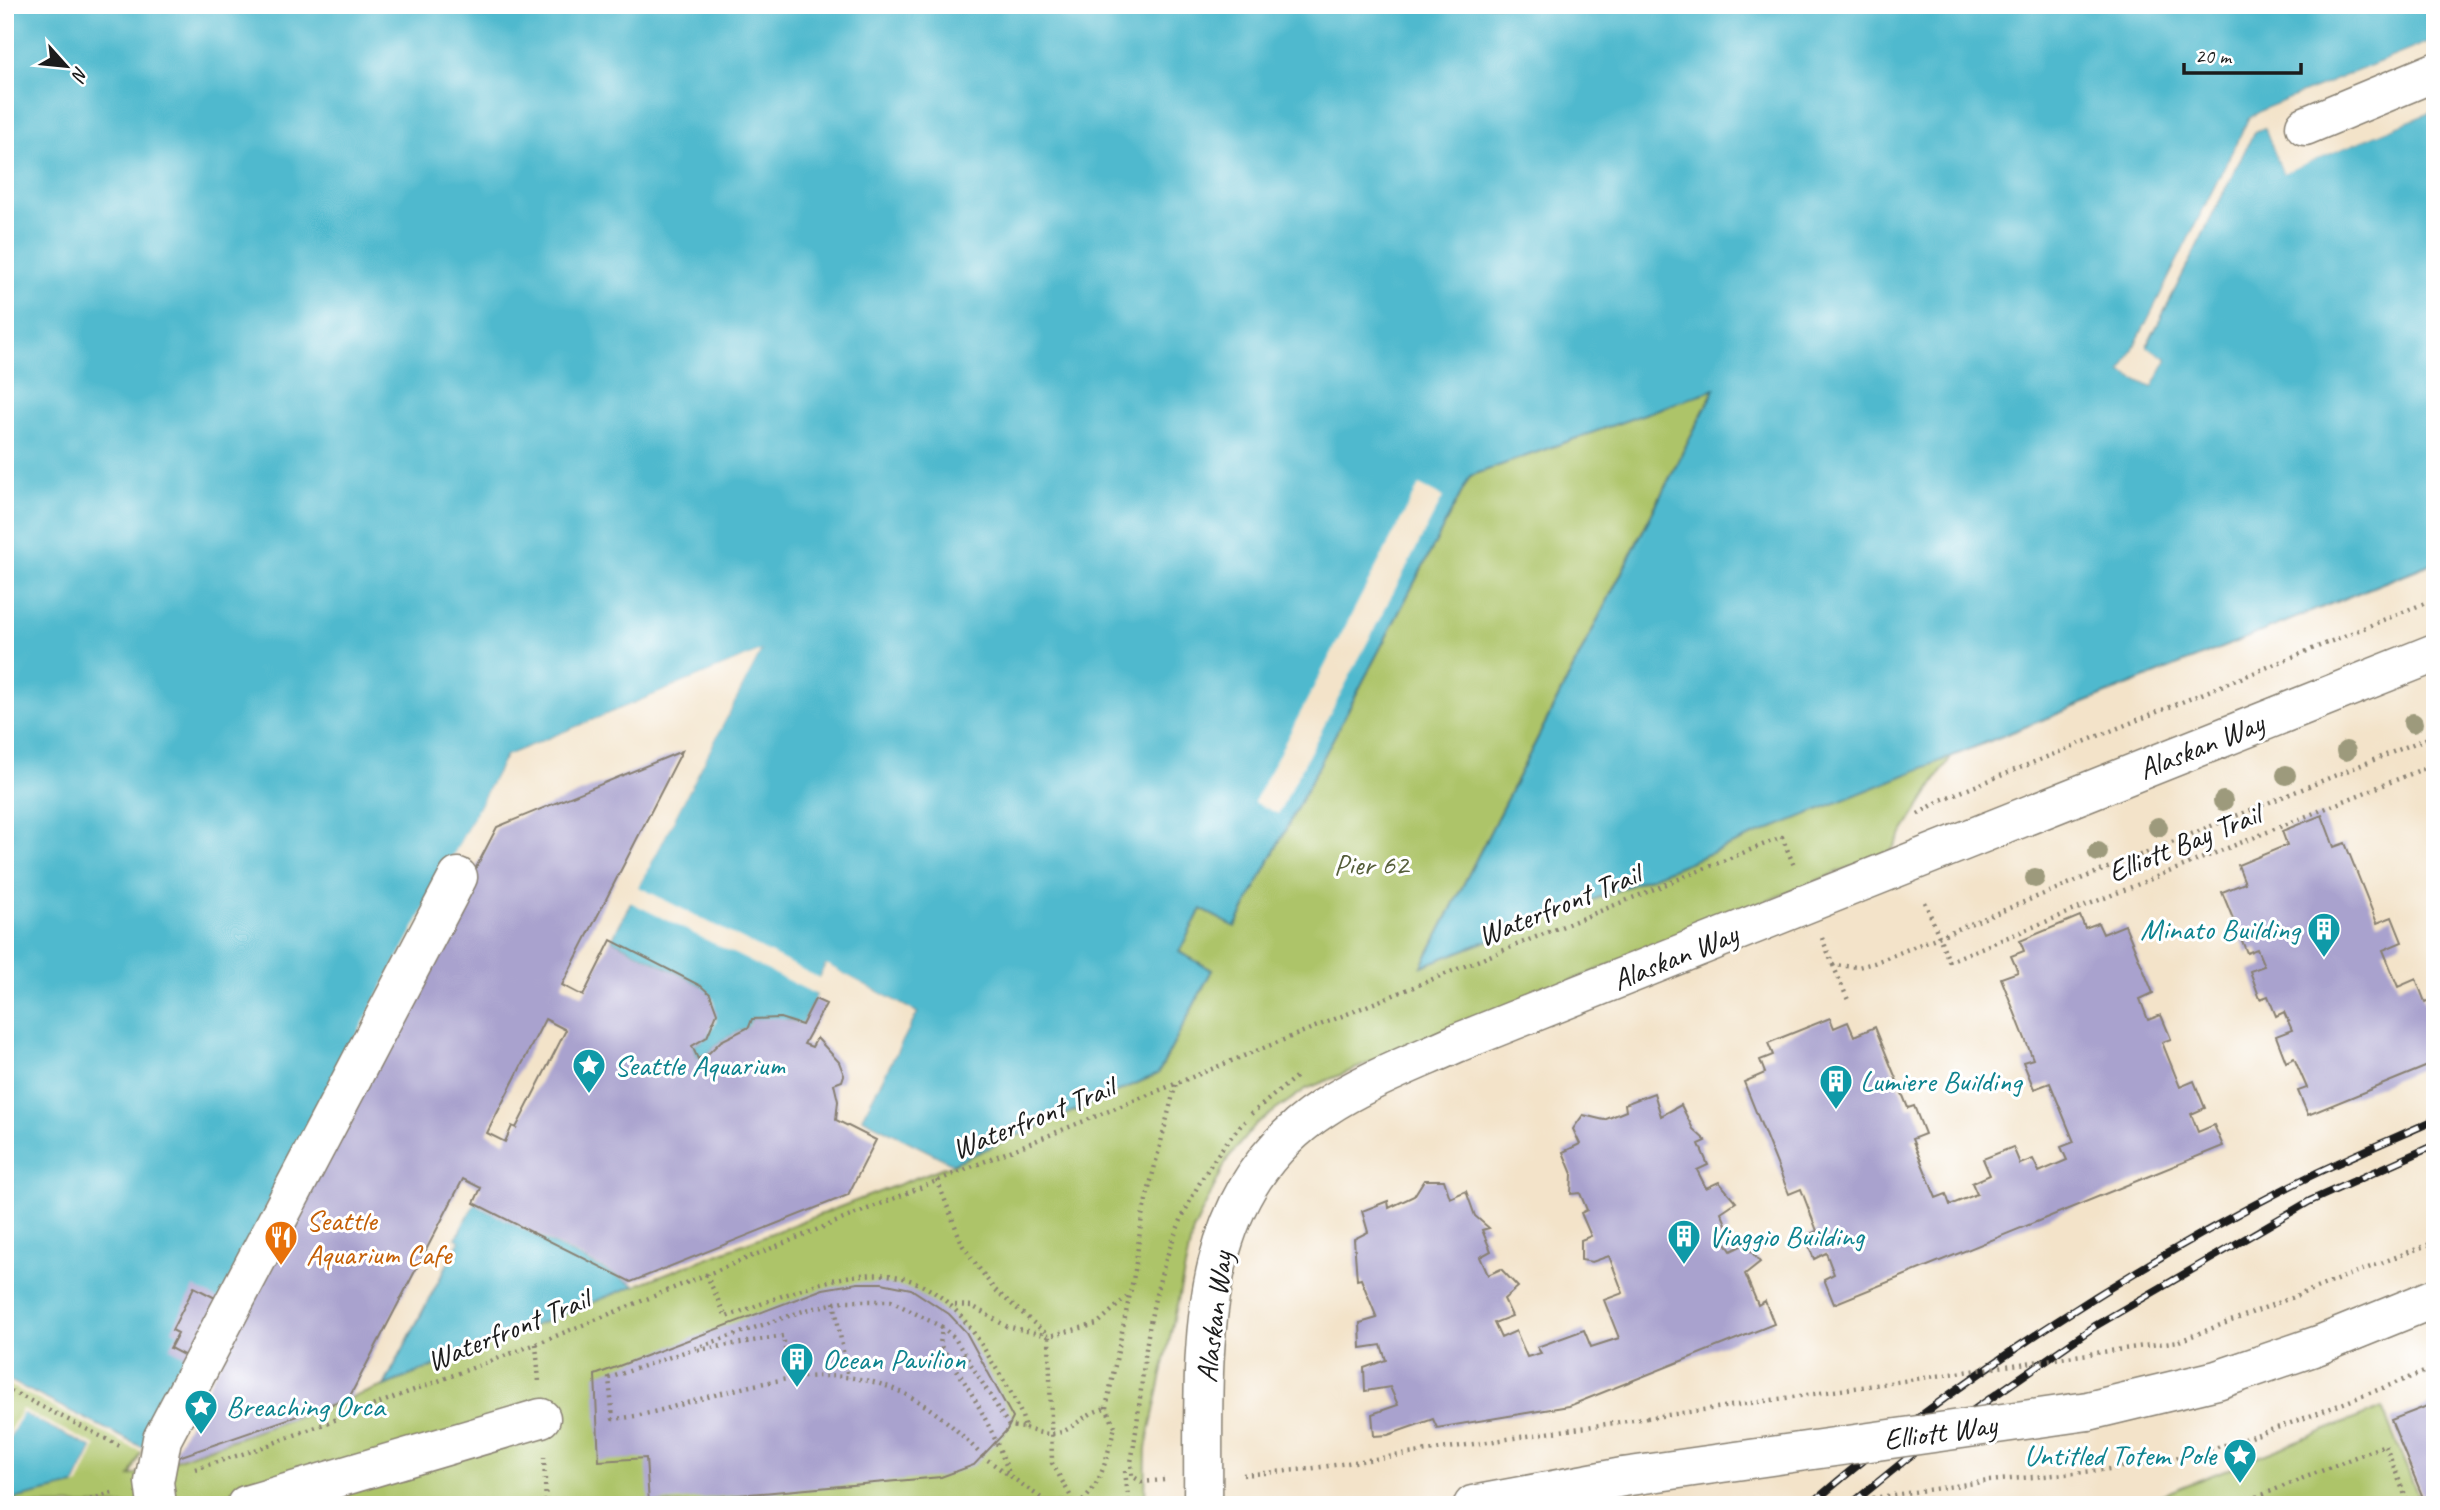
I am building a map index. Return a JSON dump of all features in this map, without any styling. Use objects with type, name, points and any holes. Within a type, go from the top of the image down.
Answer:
[{"type":"main road","points":[[2305,126],[2435,72]]},
{"type":"main road","name":"Alaskan Way","points":[[1203,1505],[1206,1330],[1223,1238],[1233,1211],[1263,1162],[1322,1109],[1388,1074],[1457,1043],[2435,653]]},
{"type":"main road","points":[[157,1505],[153,1482],[162,1439],[457,877]]},
{"type":"main road","name":"Elliott Way","points":[[1473,1505],[1623,1478],[2088,1411],[2217,1380],[2319,1345],[2435,1298]]},
{"type":"main road","points":[[246,1505],[541,1418]]},
{"type":"path","points":[[1915,816],[1941,800],[2435,599]]},
{"type":"path","points":[[1833,965],[1850,967],[1874,963],[2435,735]]},
{"type":"path","name":"Elliott Bay Trail","points":[[1940,937],[1950,961],[2435,764]]},
{"type":"path","name":"Waterfront Trail","points":[[278,1441],[497,1359],[1782,837],[1791,858]]},
{"type":"path","points":[[1795,869],[1807,864]]},
{"type":"path","points":[[1925,902],[1940,937]]},
{"type":"path","points":[[1819,930],[1848,1000]]},
{"type":"path","points":[[1077,1505],[1087,1498],[1100,1476],[1115,1427],[1106,1408],[1131,1293],[1142,1216],[1176,1082]]},
{"type":"path","points":[[937,1180],[963,1246],[995,1289],[1049,1336],[1052,1463],[1070,1495]]},
{"type":"path","points":[[1308,1469],[2179,1341],[2435,1242]]},
{"type":"path","points":[[706,1274],[726,1317],[821,1282],[862,1273],[894,1276],[923,1284],[954,1306],[978,1339],[1022,1412],[1025,1428]]},
{"type":"path","points":[[954,1306],[972,1306],[1006,1326],[1049,1336],[1097,1324],[1131,1293]]},
{"type":"path","points":[[1051,1505],[1009,1473],[982,1457],[956,1427],[914,1398],[880,1382],[848,1378],[790,1377],[640,1417],[613,1419],[609,1378],[834,1302],[891,1301],[942,1326],[954,1337],[1009,1426],[1040,1434],[1057,1434],[1073,1429],[1088,1412],[1106,1408]]},
{"type":"path","points":[[834,1302],[848,1378]]},
{"type":"path","points":[[942,1326],[940,1345],[970,1387],[997,1441],[1009,1473]]},
{"type":"path","points":[[683,1353],[783,1336],[790,1377]]},
{"type":"path","points":[[1824,1505],[1989,1481],[2116,1468],[2179,1457],[2237,1440],[2435,1368]]},
{"type":"path","points":[[5,1388],[157,1465]]},
{"type":"path","points":[[2237,1505],[2385,1445],[2409,1505]]},
{"type":"path","points":[[1131,1462],[1132,1476],[1142,1482]]},
{"type":"path","points":[[1125,1471],[1129,1505]]},
{"type":"green space","name":"Pier 62","points":[[1715,388],[1422,966],[1644,880],[1952,755],[1892,850],[1306,1089],[1256,1124],[1228,1158],[1193,1231],[1146,1448],[1145,1504],[5,1505],[5,1379],[143,1448],[130,1476],[384,1386],[636,1285],[952,1164],[1158,1074],[1212,970],[1179,952],[1201,909],[1235,926],[1470,476]]},
{"type":"green space","points":[[2382,1408],[2422,1505],[2136,1505]]},
{"type":"water","points":[[5,5],[2435,5],[2435,40],[2265,109],[2249,119],[2122,372],[2152,387],[2167,359],[2146,347],[2254,131],[2265,127],[2283,172],[2435,110],[2435,562],[1644,880],[1422,966],[1715,389],[1470,476],[1235,927],[1201,909],[1179,952],[1212,970],[1158,1074],[952,1164],[861,1118],[917,1013],[826,965],[812,991],[817,995],[802,1025],[791,1020],[752,1019],[749,1027],[721,1041],[708,1054],[698,1059],[692,1046],[707,1037],[701,986],[611,940],[760,652],[506,756],[143,1448],[5,1379]]},
{"type":"water","points":[[474,1203],[636,1285],[384,1386],[459,1241],[455,1239]]},
{"type":"water","points":[[22,1412],[93,1448],[75,1485],[5,1501],[5,1445]]},
{"type":"pier","points":[[2435,40],[2435,44],[2266,112],[2252,122],[2127,371],[2150,383],[2162,360],[2144,350],[2143,346],[2252,129],[2268,125],[2285,168],[2435,106],[2435,110],[2283,173],[2265,127],[2254,131],[2146,346],[2167,359],[2152,387],[2122,372],[2249,119],[2265,109]]},
{"type":"pier","points":[[1419,485],[1443,497],[1278,814],[1254,802]]},
{"type":"pier","points":[[761,651],[639,887],[819,978],[826,964],[917,1013],[861,1118],[952,1164],[947,1166],[858,1119],[913,1014],[828,969],[816,990],[820,996],[805,1026],[752,1025],[699,1062],[689,1047],[699,989],[608,941],[754,658],[508,759],[141,1452],[5,1383],[5,1379],[142,1448],[332,1082],[506,756]],"holes":[[[630,902],[817,995],[802,1024],[780,1018],[752,1019],[748,1027],[721,1041],[708,1054],[698,1059],[692,1046],[707,1037],[716,1021],[714,1000],[701,986],[611,940]]]},
{"type":"pier","points":[[825,1000],[874,1026],[845,1079],[801,1042]]},
{"type":"pier","points":[[473,1200],[640,1283],[636,1285],[474,1204],[455,1238],[459,1241],[380,1388],[454,1242],[452,1238]]},
{"type":"pier","points":[[22,1409],[96,1446],[79,1485],[75,1485],[93,1448],[23,1413],[5,1445],[5,1438]]},
{"type":"building","points":[[682,751],[562,985],[583,996],[611,940],[701,986],[710,994],[717,1013],[707,1037],[692,1046],[698,1059],[708,1054],[721,1041],[749,1027],[752,1019],[780,1018],[802,1025],[815,999],[826,1004],[804,1044],[812,1047],[817,1038],[839,1062],[844,1075],[842,1081],[834,1084],[838,1101],[836,1120],[876,1140],[848,1195],[631,1282],[474,1203],[481,1188],[463,1179],[349,1398],[170,1460],[497,827]],"holes":[[[545,1019],[566,1030],[516,1128],[512,1126],[505,1142],[487,1133]]]},
{"type":"building","name":"Minato Building","points":[[2322,815],[2334,847],[2345,843],[2377,923],[2392,917],[2402,942],[2383,950],[2398,987],[2416,979],[2425,1002],[2435,998],[2435,1063],[2308,1115],[2298,1091],[2307,1088],[2294,1058],[2286,1062],[2276,1036],[2292,1030],[2284,1012],[2276,1016],[2268,996],[2260,999],[2250,971],[2264,966],[2257,949],[2247,953],[2222,892],[2245,883],[2238,865],[2287,845],[2282,831]]},
{"type":"building","name":"Lumiere Building","points":[[2080,916],[2085,928],[2098,923],[2103,934],[2125,925],[2153,993],[2140,999],[2148,1020],[2161,1015],[2171,1039],[2162,1042],[2180,1087],[2194,1081],[2205,1108],[2191,1114],[2198,1132],[2214,1125],[2223,1146],[1834,1304],[1824,1279],[1834,1274],[1826,1253],[1814,1259],[1805,1236],[1817,1231],[1801,1189],[1789,1194],[1744,1082],[1765,1073],[1760,1060],[1773,1055],[1768,1043],[1830,1018],[1834,1028],[1848,1022],[1854,1036],[1875,1027],[1908,1108],[1914,1106],[1925,1134],[1912,1139],[1936,1198],[1946,1194],[1950,1205],[1977,1194],[1972,1183],[1990,1175],[1983,1159],[2013,1147],[2020,1164],[2033,1159],[2039,1172],[2067,1160],[2061,1147],[2074,1142],[2050,1083],[2034,1089],[2023,1062],[2033,1059],[2001,978],[2018,972],[2011,956],[2024,951],[2020,941]]},
{"type":"building","name":"Viaggio Building","points":[[1654,1093],[1661,1116],[1681,1105],[1693,1129],[1706,1141],[1699,1144],[1708,1165],[1697,1170],[1706,1188],[1719,1182],[1736,1202],[1721,1212],[1729,1231],[1721,1235],[1731,1251],[1745,1244],[1760,1262],[1745,1274],[1758,1305],[1765,1301],[1774,1324],[1569,1406],[1437,1428],[1433,1419],[1388,1435],[1374,1436],[1372,1414],[1398,1405],[1390,1387],[1365,1391],[1364,1368],[1386,1360],[1381,1345],[1361,1348],[1360,1323],[1377,1318],[1361,1279],[1357,1280],[1354,1239],[1368,1232],[1362,1211],[1388,1201],[1389,1208],[1414,1196],[1424,1180],[1444,1180],[1450,1198],[1466,1191],[1475,1216],[1489,1228],[1482,1230],[1491,1251],[1480,1257],[1488,1275],[1501,1269],[1518,1287],[1504,1299],[1512,1316],[1494,1323],[1501,1338],[1516,1331],[1527,1357],[1541,1353],[1537,1347],[1584,1330],[1591,1347],[1619,1338],[1604,1300],[1623,1293],[1609,1256],[1592,1262],[1581,1260],[1581,1240],[1591,1236],[1581,1213],[1587,1210],[1580,1193],[1571,1194],[1572,1174],[1563,1152],[1580,1144],[1573,1129],[1583,1115],[1604,1120],[1626,1111],[1625,1104]]},
{"type":"building","name":"Ocean Pavilion","points":[[858,1283],[882,1283],[911,1289],[949,1314],[966,1332],[1013,1418],[1007,1430],[974,1465],[941,1477],[649,1503],[646,1458],[599,1461],[595,1375],[823,1289]]},
{"type":"building","points":[[194,1287],[223,1302],[193,1360],[170,1348],[178,1333],[172,1330]]},
{"type":"building","points":[[2435,1403],[2435,1505],[2426,1505],[2391,1420]]},
{"type":"railway","points":[[1810,1505],[1984,1370],[2108,1289],[2171,1251],[2300,1181],[2435,1120]]},
{"type":"railway","points":[[1850,1505],[1926,1443],[2095,1326],[2310,1201],[2435,1145]]},
{"type":"place","name":"Minato Building","points":[[2324,959]]},
{"type":"place","name":"Seattle Aquarium","points":[[589,1095]]},
{"type":"place","name":"Lumiere Building","points":[[1836,1111]]},
{"type":"place","name":"Viaggio Building","points":[[1684,1266]]},
{"type":"place","name":"Seattle Aquarium Cafe","points":[[281,1267]]},
{"type":"place","name":"Ocean Pavilion","points":[[797,1389]]},
{"type":"place","name":"Breaching Orca","points":[[201,1436]]},
{"type":"place","name":"Untitled Totem Pole","points":[[2240,1485]]}]
